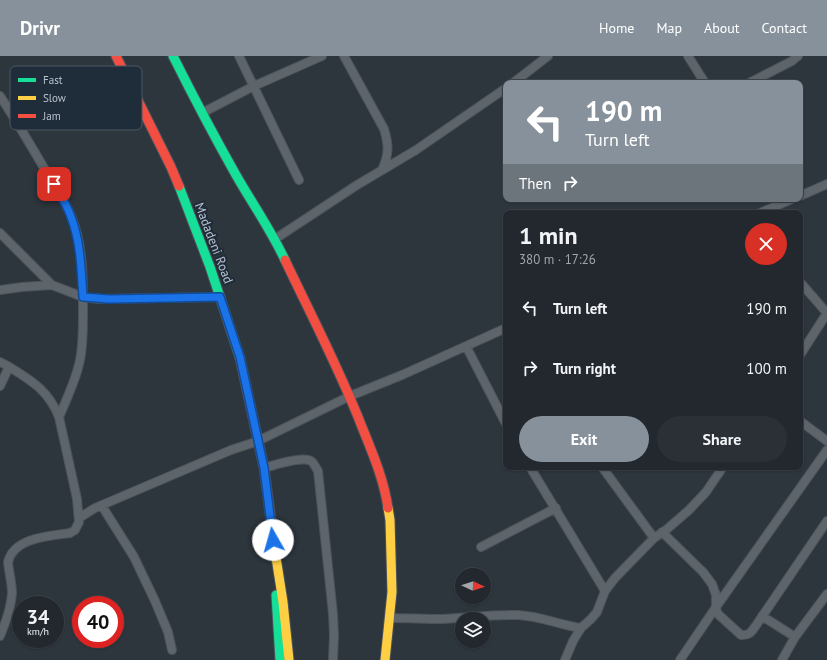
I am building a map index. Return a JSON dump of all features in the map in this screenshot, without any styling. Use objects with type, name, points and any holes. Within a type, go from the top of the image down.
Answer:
[{"type":"street","name":"Madadeni Road","points":[[116,56],[121,66]]},
{"type":"street","points":[[173,56],[236,175],[276,239],[350,396],[378,466],[386,493],[390,520],[392,592],[385,660]]},
{"type":"street","points":[[239,56],[300,180]]},
{"type":"street","points":[[202,113],[254,86],[322,56]]},
{"type":"street","points":[[344,56],[384,129],[388,152],[386,162],[382,170]]},
{"type":"street","points":[[517,80],[548,56]]},
{"type":"street","points":[[688,56],[703,80]]},
{"type":"street","points":[[755,80],[792,61],[798,56]]},
{"type":"street","points":[[276,239],[351,188],[416,150],[503,90]]},
{"type":"street","points":[[0,96],[10,111]]},
{"type":"street","name":"Madadeni Road","points":[[142,108],[171,167],[210,267],[240,357],[264,468],[277,569],[283,602],[289,660]]},
{"type":"street","points":[[22,130],[62,197],[71,216],[77,235],[81,256],[83,297],[82,348],[75,377],[60,417]]},
{"type":"street","points":[[803,195],[827,184]]},
{"type":"street","points":[[765,210],[777,202]]},
{"type":"street","points":[[0,233],[52,285],[83,297],[109,299],[220,297]]},
{"type":"street","points":[[0,290],[52,285]]},
{"type":"street","points":[[803,285],[827,313],[803,350]]},
{"type":"street","points":[[78,518],[92,510],[231,450],[258,441],[350,396],[402,375],[466,346],[503,332]]},
{"type":"street","points":[[466,346],[503,418]]},
{"type":"street","points":[[0,362],[42,389],[55,407],[60,417],[77,499],[78,518],[75,530],[70,533],[29,540],[12,553],[8,562],[12,592],[11,604],[0,636]]},
{"type":"street","points":[[0,386],[9,367]]},
{"type":"street","points":[[803,423],[827,440]]},
{"type":"street","points":[[680,660],[827,450]]},
{"type":"street","points":[[264,468],[294,460],[306,459],[311,461],[318,471],[333,614],[333,660]]},
{"type":"street","points":[[532,470],[605,592]]},
{"type":"street","points":[[604,470],[654,538]]},
{"type":"street","points":[[565,660],[573,641],[582,628],[597,612],[605,592],[615,578],[654,538],[689,510],[706,492],[721,470]]},
{"type":"street","points":[[102,506],[134,557],[166,624],[172,650]]},
{"type":"street","points":[[481,547],[556,508]]},
{"type":"street","points":[[662,532],[703,572],[712,584],[716,595],[716,607],[719,615],[741,635],[746,635],[749,634],[762,616],[827,521]]},
{"type":"street","name":"Madadeni Road","points":[[277,569],[276,605],[280,660]]},
{"type":"street","points":[[782,660],[795,637],[827,594]]},
{"type":"street","points":[[389,618],[442,619],[519,615],[535,617],[582,628]]},
{"type":"street","points":[[762,616],[795,637]]},
{"type":"traffic: fast","points":[[173,56],[220,146],[274,238],[285,260]]},
{"type":"traffic: fast","points":[[179,186],[210,267],[240,358]]},
{"type":"traffic: fast","points":[[276,595],[280,660]]},
{"type":"traffic: slow","points":[[385,660],[392,592],[390,520],[388,508]]},
{"type":"traffic: slow","points":[[275,551],[283,602],[289,660]]},
{"type":"traffic: jam","points":[[116,56],[121,66]]},
{"type":"traffic: jam","points":[[142,108],[179,186]]},
{"type":"traffic: jam","points":[[285,260],[335,364],[353,406],[378,467],[388,508]]},
{"type":"traffic: jam","points":[[240,358],[264,468],[275,551]]},
{"type":"route","points":[[54,184],[71,216],[77,235],[81,256],[83,297],[109,299],[220,297],[240,357],[264,468],[273,540]]}]
